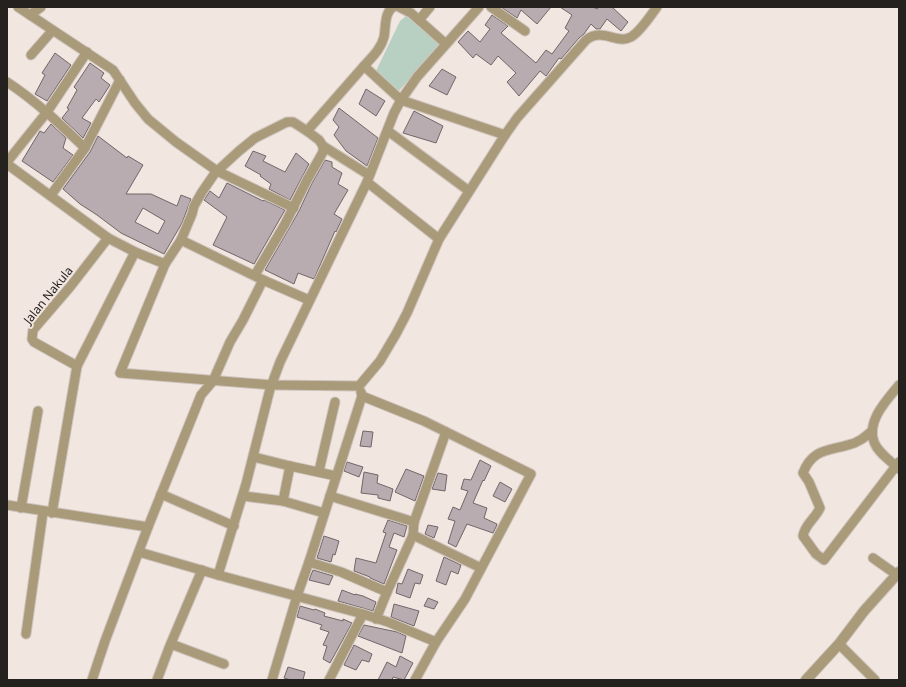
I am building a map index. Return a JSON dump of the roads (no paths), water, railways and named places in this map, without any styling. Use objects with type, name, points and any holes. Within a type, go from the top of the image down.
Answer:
[{"type":"street","points":[[18,7],[52,31],[113,70],[135,103],[159,128],[189,152],[218,171],[294,208]]},
{"type":"street","points":[[30,15],[41,7]]},
{"type":"street","points":[[307,131],[378,51],[384,37],[388,12],[393,7]]},
{"type":"street","points":[[398,7],[411,13],[446,44]]},
{"type":"street","points":[[419,20],[430,7]]},
{"type":"street","points":[[218,575],[243,496],[272,385],[286,350],[368,179],[394,113],[417,77],[479,7]]},
{"type":"street","points":[[491,7],[525,31]]},
{"type":"street","points":[[359,386],[380,361],[407,313],[439,239],[517,118],[586,40],[598,34],[621,39],[631,37],[658,7]]},
{"type":"street","points":[[31,55],[52,31]]},
{"type":"street","points":[[86,52],[47,112],[7,163],[108,238],[135,252],[164,264]]},
{"type":"street","points":[[364,66],[401,100],[505,135]]},
{"type":"street","points":[[51,195],[85,148],[120,80]]},
{"type":"street","points":[[7,82],[23,92],[47,112],[85,148]]},
{"type":"street","points":[[359,386],[272,385],[120,373],[164,264],[181,240],[198,198],[229,159],[255,138],[287,122],[293,122],[319,140],[323,146],[368,179],[439,239]]},
{"type":"street","points":[[388,131],[469,191]]},
{"type":"street","points":[[255,275],[294,208],[307,180],[323,154],[323,146]]},
{"type":"street","name":"Jalan Nakula","points":[[78,366],[34,342],[32,335],[33,330],[70,287],[108,238]]},
{"type":"street","points":[[181,240],[263,280],[310,300]]},
{"type":"street","points":[[26,634],[47,512],[78,366],[135,252]]},
{"type":"street","points":[[92,680],[148,527],[201,395],[213,381],[230,342],[263,280]]},
{"type":"street","points":[[872,431],[855,443],[821,452],[806,464],[804,473],[820,508],[817,514],[804,529],[803,536],[816,554],[824,560],[898,466],[882,453],[874,442],[872,431],[878,414],[899,385]]},
{"type":"street","points":[[272,680],[297,596],[362,396],[359,386]]},
{"type":"street","points":[[362,396],[424,421],[531,474],[465,599],[436,642],[415,680]]},
{"type":"street","points":[[319,472],[335,402]]},
{"type":"street","points":[[21,508],[38,410]]},
{"type":"street","points":[[376,619],[413,535],[414,522],[446,432]]},
{"type":"street","points":[[254,457],[336,476]]},
{"type":"street","points":[[283,501],[290,466]]},
{"type":"street","points":[[161,494],[234,526]]},
{"type":"street","points":[[243,496],[283,501],[324,513]]},
{"type":"street","points":[[330,496],[414,522]]},
{"type":"street","points":[[7,505],[148,527]]},
{"type":"street","points":[[413,535],[481,568]]},
{"type":"street","points":[[139,552],[363,614],[436,642]]},
{"type":"street","points":[[806,680],[838,644],[864,611],[898,574],[873,558]]},
{"type":"street","points":[[309,562],[341,572],[387,592]]},
{"type":"street","points":[[157,680],[202,570]]},
{"type":"street","points":[[329,680],[363,614]]},
{"type":"street","points":[[171,644],[224,664]]},
{"type":"street","points":[[838,644],[875,680]]}]
